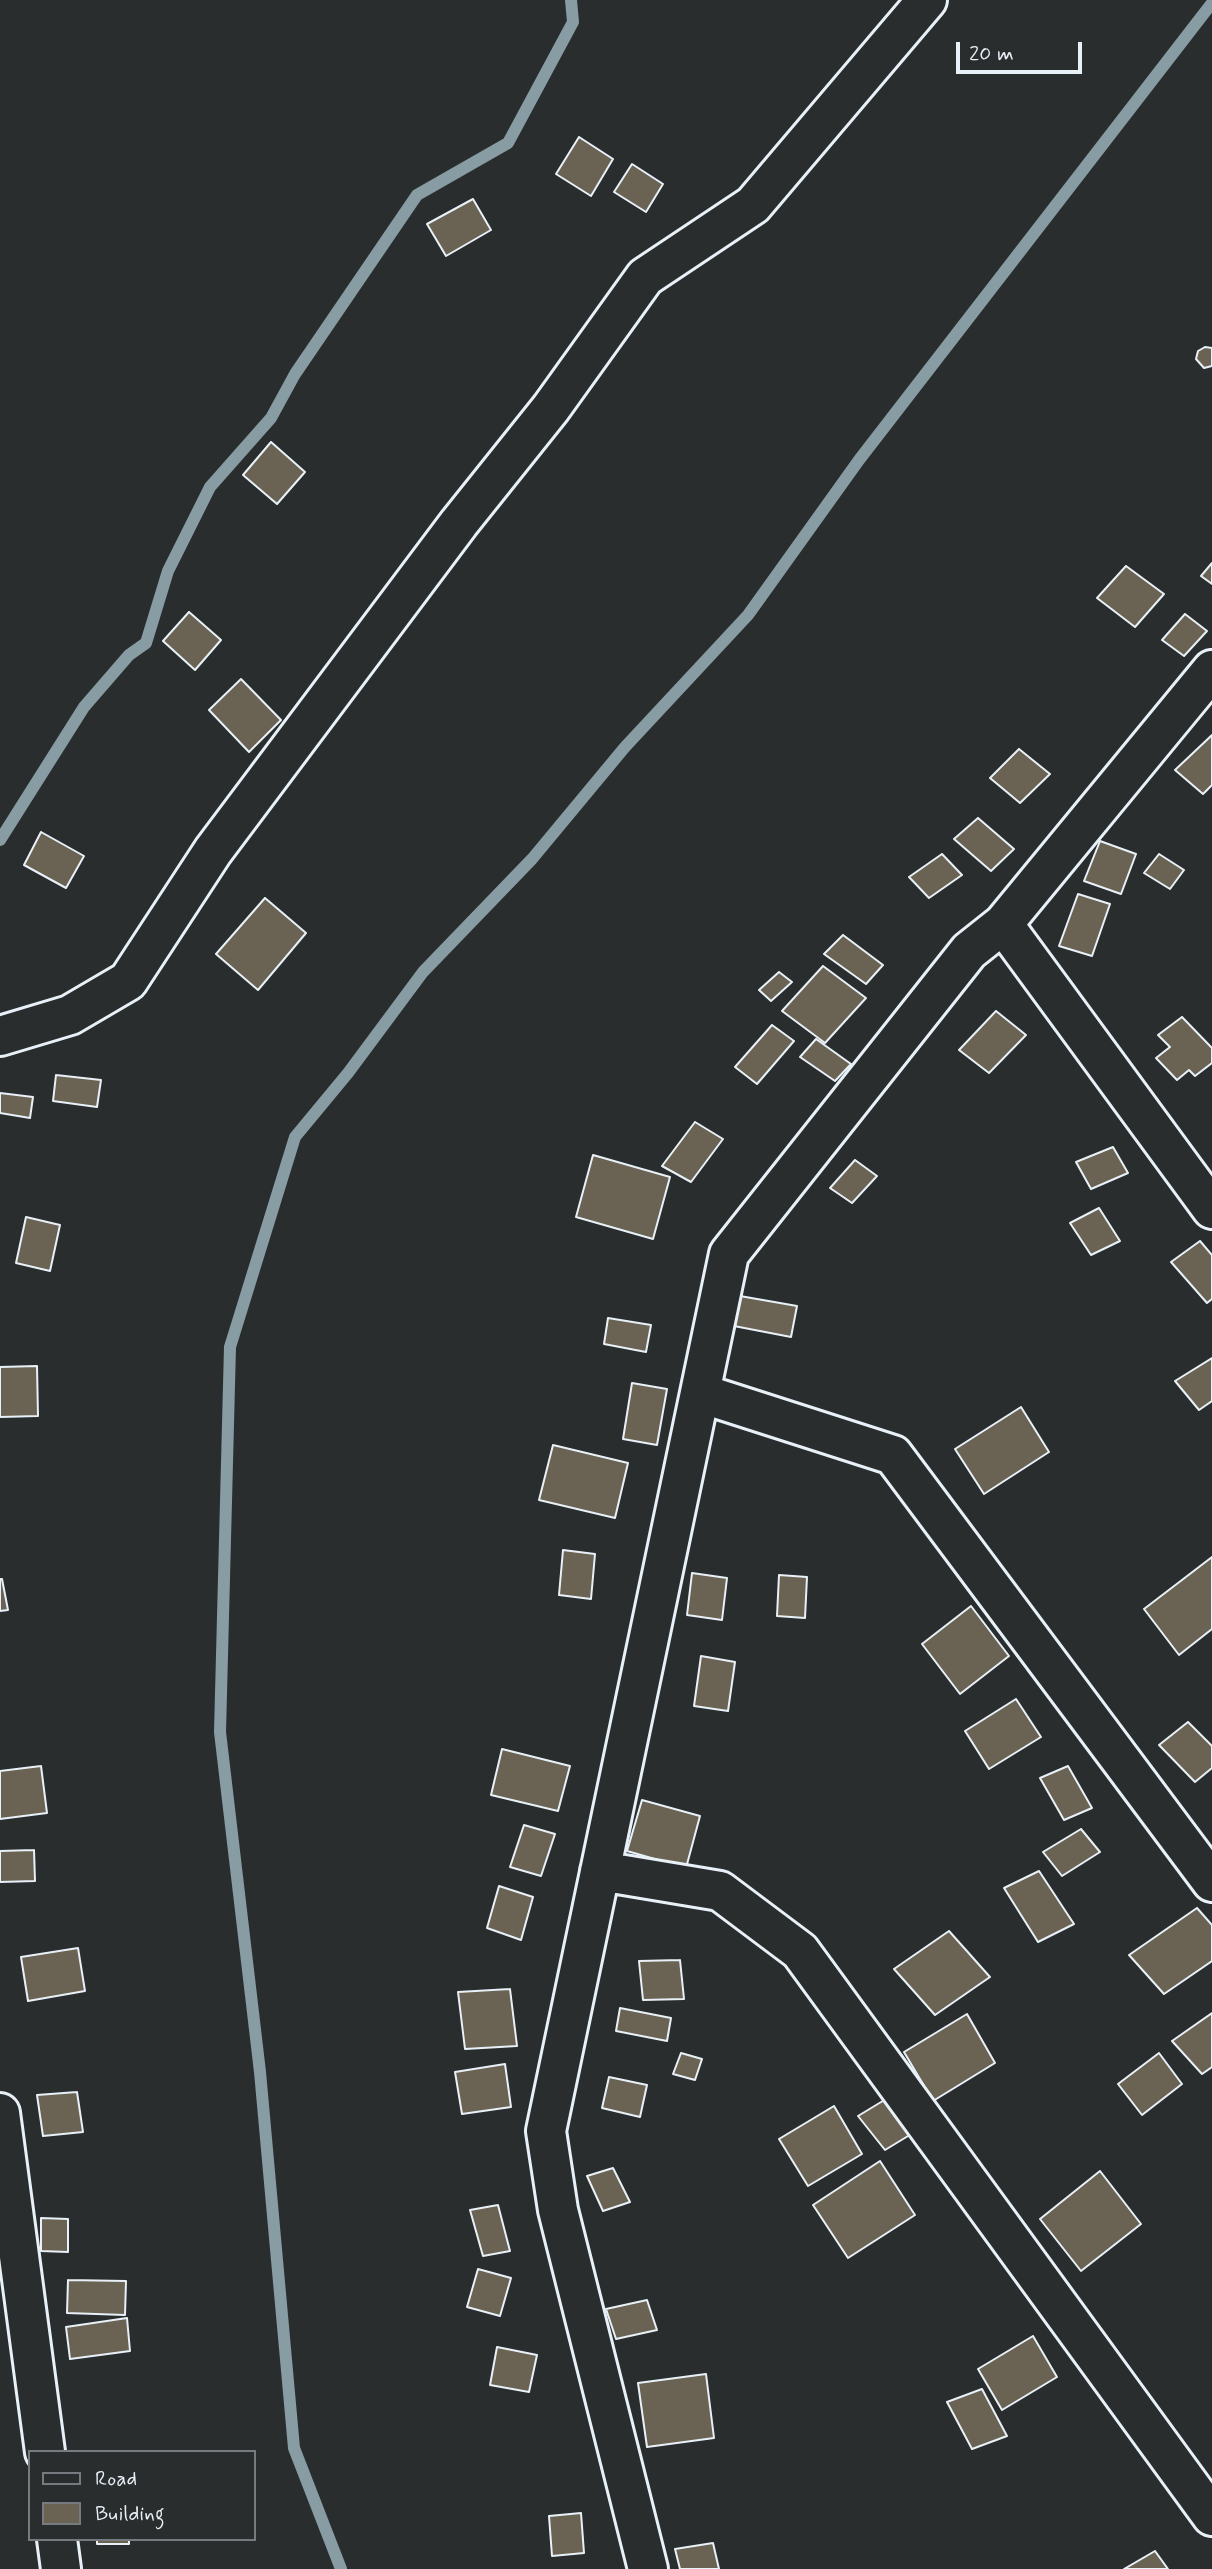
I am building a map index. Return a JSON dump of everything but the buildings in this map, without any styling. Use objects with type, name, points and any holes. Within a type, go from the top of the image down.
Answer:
[{"type":"street","points":[[0,1036],[70,1015],[128,981],[221,841],[459,523],[551,408],[645,277],[753,205],[927,0]]},
{"type":"street","points":[[648,2569],[558,2210],[545,2131],[729,1254],[969,951],[1003,924],[1212,670]]},
{"type":"street","points":[[1003,924],[1212,1209]]},
{"type":"street","points":[[700,1393],[893,1455],[1212,1882]]},
{"type":"street","points":[[600,1871],[720,1891],[800,1951],[1212,2516]]},
{"type":"street","points":[[0,2113],[46,2450]]},
{"type":"street","points":[[57,2541],[61,2569]]},
{"type":"waterway","points":[[0,840],[84,707],[129,655],[146,643],[168,571],[210,487],[271,418],[295,374],[417,195],[508,143],[573,22],[571,0]]},
{"type":"waterway","points":[[341,2569],[294,2448],[260,2072],[220,1732],[230,1347],[295,1137],[348,1073],[423,972],[532,859],[625,747],[748,615],[859,460],[1212,3]]}]
